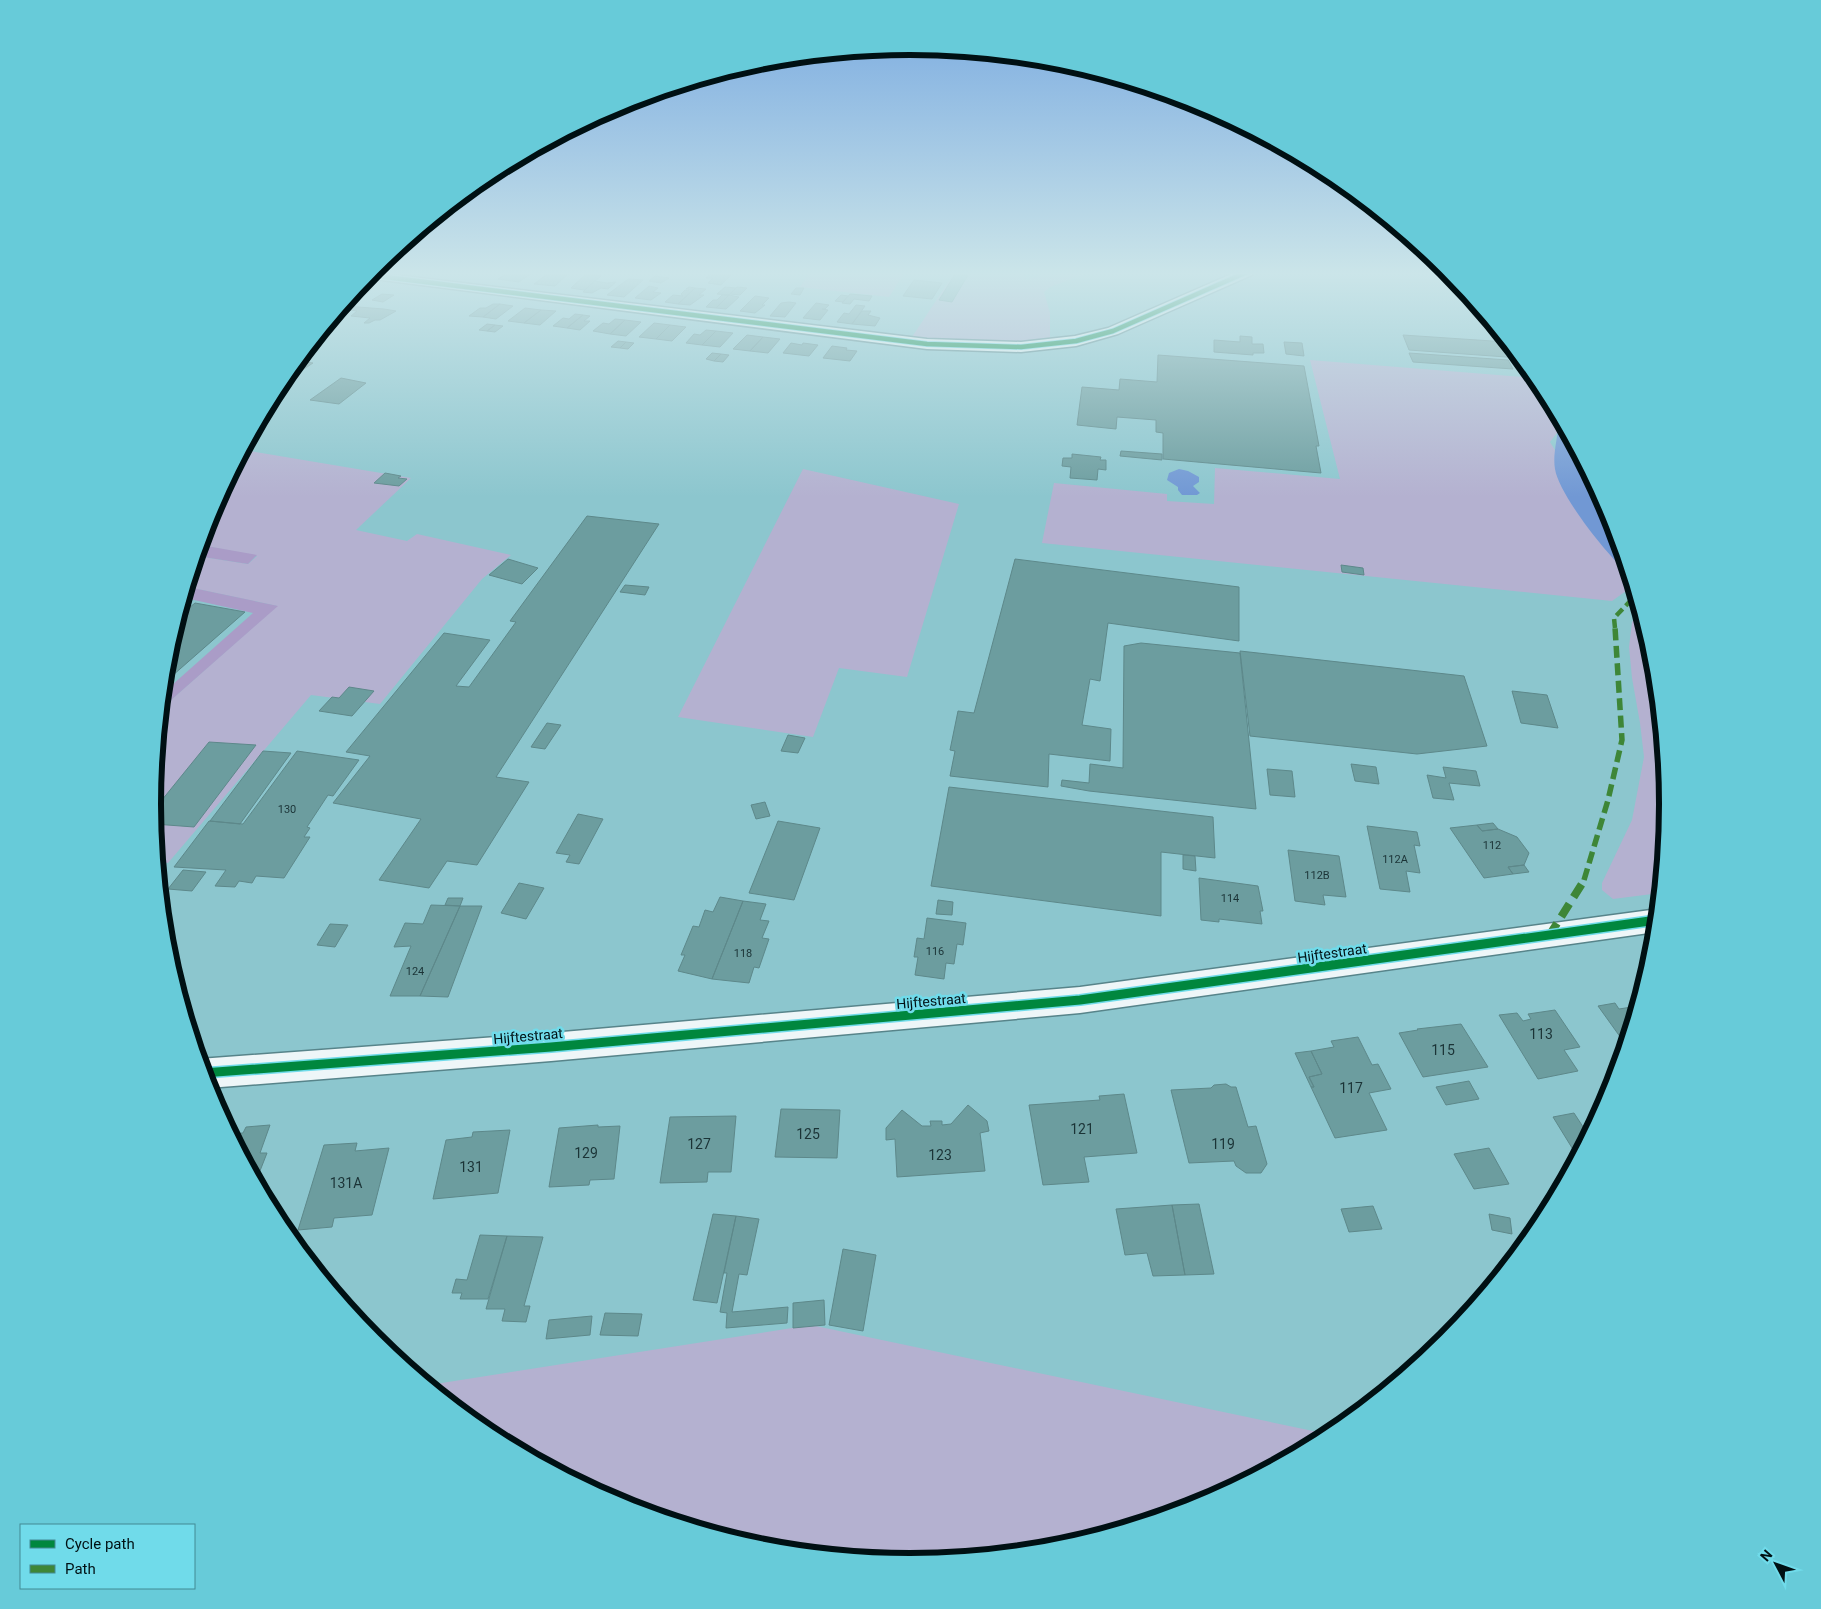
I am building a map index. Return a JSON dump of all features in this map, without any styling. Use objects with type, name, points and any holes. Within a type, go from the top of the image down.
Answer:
[{"type":"street","name":"Hijftestraat","points":[[211,1072],[551,1047],[1080,1000],[1651,921]]},
{"type":"shaded area","points":[[1310,360],[1526,377],[1560,429],[1550,442],[1614,548],[1628,590],[1612,601],[1042,543],[1054,483],[1167,494],[1167,501],[1214,504],[1215,468],[1340,479]]},
{"type":"shaded area","points":[[250,451],[411,478],[356,530],[407,541],[417,534],[511,555],[482,579],[380,704],[311,695],[168,863],[164,863],[161,804],[168,703],[277,606],[194,588],[201,564],[204,557],[248,564],[257,556],[208,546],[218,518]]},
{"type":"shaded area","points":[[803,469],[959,504],[907,677],[839,668],[813,737],[678,717]]},
{"type":"shaded area","points":[[208,546],[257,555],[248,564],[204,557]]},
{"type":"shaded area","points":[[194,588],[278,606],[168,703],[170,686],[253,613],[191,599]]},
{"type":"shaded area","points":[[1636,617],[1646,658],[1654,707],[1660,804],[1658,854],[1655,894],[1613,899],[1602,890],[1602,883],[1632,820],[1644,757],[1629,647],[1632,622]]},
{"type":"shaded area","points":[[811,1325],[1320,1432],[1242,1477],[1197,1497],[1151,1514],[1104,1528],[1057,1540],[1008,1548],[910,1554],[861,1552],[813,1548],[764,1540],[670,1514],[624,1497],[579,1477],[536,1454],[494,1428],[436,1384]]},
{"type":"water","points":[[1558,427],[1594,498],[1621,567],[1598,541],[1565,494],[1554,463]]},
{"type":"water","points":[[1179,469],[1199,477],[1199,482],[1193,486],[1200,493],[1197,495],[1182,495],[1178,487],[1167,480],[1169,473]]},
{"type":"building","points":[[735,347],[754,347],[750,351],[733,349]]},
{"type":"building","points":[[754,347],[773,347],[768,353],[750,351]]},
{"type":"building","points":[[788,347],[816,347],[809,356],[783,353]]},
{"type":"building","points":[[831,347],[857,351],[850,361],[823,358]]},
{"type":"building","points":[[1214,347],[1263,347],[1264,353],[1253,353],[1253,355],[1214,352]]},
{"type":"building","points":[[1285,347],[1303,347],[1304,356],[1286,354]]},
{"type":"building","points":[[1408,347],[1504,347],[1512,357],[1409,350]]},
{"type":"building","points":[[712,353],[721,354],[714,361],[706,359]]},
{"type":"building","points":[[1409,353],[1508,360],[1513,369],[1413,362]]},
{"type":"building","points":[[721,354],[729,355],[723,362],[714,361]]},
{"type":"building","points":[[1158,355],[1304,366],[1319,446],[1316,446],[1321,473],[1163,459],[1163,433],[1156,432],[1156,420],[1117,417],[1116,429],[1077,425],[1082,387],[1119,390],[1120,379],[1157,382]]},
{"type":"building","points":[[306,362],[313,363],[298,373]]},
{"type":"building","points":[[341,378],[366,383],[339,404],[310,400]]},
{"type":"building","points":[[1121,451],[1162,454],[1162,460],[1120,456]]},
{"type":"building","points":[[1072,454],[1101,457],[1100,460],[1106,460],[1106,470],[1098,469],[1097,480],[1070,478],[1071,467],[1062,466],[1063,458],[1072,458]]},
{"type":"building","points":[[385,473],[407,479],[399,486],[374,483]]},
{"type":"building","points":[[587,516],[659,524],[496,777],[529,782],[477,865],[447,861],[429,888],[379,880],[421,819],[333,803],[370,756],[346,752],[444,633],[490,640],[456,686],[469,687],[516,622],[510,621]]},
{"type":"building","points":[[508,559],[538,568],[522,584],[489,575]]},
{"type":"building","points":[[1015,559],[1239,587],[1239,641],[1108,623],[1100,681],[1090,679],[1082,725],[1111,729],[1110,761],[1049,754],[1048,787],[950,776],[955,751],[950,750],[958,711],[974,713]]},
{"type":"building","points":[[1341,565],[1363,568],[1364,575],[1342,572]]},
{"type":"building","points":[[625,585],[649,587],[645,595],[620,592]]},
{"type":"building","points":[[195,603],[245,612],[172,676],[175,658],[188,609]]},
{"type":"building","points":[[1141,643],[1240,653],[1256,809],[1089,791],[1061,786],[1062,780],[1089,783],[1090,764],[1123,768],[1124,646]]},
{"type":"building","points":[[1240,651],[1464,676],[1487,746],[1417,754],[1250,736]]},
{"type":"building","points":[[349,687],[374,691],[352,716],[319,711],[332,697],[339,698]]},
{"type":"building","points":[[1512,691],[1547,695],[1558,728],[1521,723]]},
{"type":"building","points":[[547,723],[561,725],[545,749],[531,747]]},
{"type":"building","points":[[788,735],[805,738],[798,753],[781,751]]},
{"type":"building","points":[[209,742],[256,745],[194,827],[162,825],[161,801]]},
{"type":"building","points":[[263,751],[291,753],[240,824],[210,821]]},
{"type":"building","points":[[297,751],[359,760],[333,796],[328,795],[307,827],[310,828],[304,837],[310,837],[284,878],[256,876],[252,883],[239,881],[235,887],[215,886],[226,870],[174,867],[209,821],[243,824]]},
{"type":"building","points":[[1351,764],[1376,767],[1379,784],[1355,781]]},
{"type":"building","points":[[1443,767],[1476,771],[1480,786],[1449,783],[1454,800],[1433,798],[1427,775],[1446,778]]},
{"type":"building","points":[[1267,769],[1292,771],[1295,797],[1270,795]]},
{"type":"building","points":[[949,787],[1213,817],[1215,858],[1161,852],[1161,916],[931,886]]},
{"type":"building","points":[[765,802],[770,816],[756,819],[751,805]]},
{"type":"building","points":[[578,814],[603,819],[579,864],[566,862],[570,855],[556,853]]},
{"type":"building","points":[[778,821],[820,828],[794,900],[749,893]]},
{"type":"building","points":[[1493,823],[1498,829],[1482,831],[1477,825]]},
{"type":"building","points":[[1477,825],[1482,831],[1498,829],[1517,837],[1529,853],[1524,865],[1508,867],[1513,874],[1484,878],[1450,828]]},
{"type":"building","points":[[1367,826],[1417,832],[1420,846],[1414,845],[1420,873],[1406,871],[1410,892],[1380,889]]},
{"type":"building","points":[[1288,850],[1339,856],[1346,897],[1323,895],[1325,905],[1295,901]]},
{"type":"building","points":[[1183,855],[1195,856],[1196,871],[1183,869]]},
{"type":"building","points":[[1524,865],[1529,872],[1513,874],[1508,867]]},
{"type":"building","points":[[183,870],[206,872],[192,891],[168,889]]},
{"type":"building","points":[[1199,878],[1258,886],[1263,911],[1260,911],[1262,924],[1219,919],[1219,922],[1201,920]]},
{"type":"building","points":[[519,883],[544,888],[526,919],[501,913]]},
{"type":"building","points":[[720,897],[743,901],[712,979],[678,971],[685,955],[681,955],[693,926],[699,927],[705,910],[713,912]]},
{"type":"building","points":[[448,898],[463,898],[460,906],[445,905]]},
{"type":"building","points":[[938,900],[953,902],[952,915],[936,914]]},
{"type":"building","points":[[743,901],[766,904],[760,920],[769,921],[762,938],[769,939],[759,968],[754,967],[749,983],[712,979]]},
{"type":"building","points":[[431,905],[460,906],[420,996],[390,996],[411,946],[394,947],[405,923],[423,924]]},
{"type":"building","points":[[460,906],[482,906],[448,997],[420,996]]},
{"type":"building","points":[[927,918],[966,923],[963,945],[957,944],[954,964],[946,963],[944,979],[915,975],[918,957],[914,957],[917,938],[924,939]]},
{"type":"building","points":[[330,924],[348,925],[335,947],[317,945]]},
{"type":"building","points":[[1615,1003],[1619,1009],[1631,1007],[1622,1039],[1598,1006]]},
{"type":"building","points":[[1555,1010],[1580,1047],[1564,1050],[1578,1071],[1538,1079],[1499,1015],[1517,1013],[1523,1021],[1531,1019],[1528,1014]]},
{"type":"building","points":[[1461,1024],[1488,1067],[1423,1077],[1399,1033]]},
{"type":"building","points":[[1358,1037],[1372,1065],[1378,1064],[1391,1089],[1369,1093],[1387,1130],[1335,1138],[1311,1087],[1314,1087],[1309,1077],[1322,1074],[1311,1051],[1334,1047],[1331,1041]]},
{"type":"building","points":[[1311,1051],[1322,1074],[1309,1077],[1314,1087],[1311,1087],[1295,1053]]},
{"type":"building","points":[[1469,1081],[1479,1099],[1446,1105],[1436,1087]]},
{"type":"building","points":[[1226,1084],[1236,1087],[1248,1127],[1256,1126],[1267,1164],[1261,1173],[1246,1173],[1236,1166],[1234,1161],[1189,1163],[1171,1090],[1211,1088],[1214,1085]]},
{"type":"building","points":[[1124,1094],[1137,1153],[1084,1157],[1089,1182],[1043,1185],[1029,1105],[1100,1100],[1099,1096]]},
{"type":"building","points":[[968,1105],[987,1121],[989,1131],[980,1133],[985,1171],[897,1177],[895,1139],[886,1140],[886,1128],[902,1110],[922,1126],[931,1126],[930,1121],[942,1121],[942,1125],[951,1124]]},
{"type":"building","points":[[781,1109],[840,1110],[837,1158],[775,1157]]},
{"type":"building","points":[[1574,1113],[1585,1131],[1574,1152],[1553,1117]]},
{"type":"building","points":[[736,1116],[731,1172],[708,1172],[707,1182],[660,1183],[670,1117]]},
{"type":"building","points":[[270,1125],[260,1153],[267,1153],[259,1174],[237,1134],[243,1133],[246,1127]]},
{"type":"building","points":[[598,1125],[598,1127],[620,1126],[614,1179],[590,1180],[589,1185],[549,1187],[559,1128]]},
{"type":"building","points":[[510,1130],[498,1193],[433,1199],[446,1140],[472,1137],[473,1132]]},
{"type":"building","points":[[357,1143],[355,1151],[389,1148],[372,1215],[334,1218],[332,1227],[298,1230],[324,1145]]},
{"type":"building","points":[[1489,1148],[1509,1184],[1474,1189],[1454,1154]]},
{"type":"building","points":[[1199,1204],[1214,1274],[1185,1275],[1172,1205]]},
{"type":"building","points":[[1172,1205],[1185,1275],[1153,1276],[1147,1253],[1125,1255],[1116,1209]]},
{"type":"building","points":[[1373,1206],[1382,1229],[1349,1232],[1341,1209]]},
{"type":"building","points":[[713,1214],[736,1216],[717,1303],[693,1300]]},
{"type":"building","points":[[1489,1214],[1510,1218],[1512,1234],[1492,1230]]},
{"type":"building","points":[[736,1216],[759,1219],[747,1275],[739,1274],[732,1312],[788,1307],[787,1323],[726,1328],[727,1313],[720,1312],[727,1273],[724,1273]]},
{"type":"building","points":[[480,1235],[507,1236],[488,1299],[460,1299],[462,1293],[452,1293],[456,1279],[467,1280]]},
{"type":"building","points":[[507,1236],[543,1237],[524,1306],[530,1306],[526,1322],[502,1321],[505,1309],[486,1309]]},
{"type":"building","points":[[843,1249],[876,1255],[863,1331],[829,1325]]},
{"type":"building","points":[[824,1300],[825,1325],[793,1328],[793,1303]]},
{"type":"building","points":[[605,1313],[642,1314],[638,1336],[600,1335]]},
{"type":"building","points":[[592,1316],[590,1335],[546,1339],[549,1320]]},
{"type":"marked path","points":[[1549,936],[1587,876],[1608,800],[1622,740],[1614,618],[1631,600]]},
{"type":"cycle path","points":[[211,1072],[551,1047],[1080,1000],[1651,921]]}]
